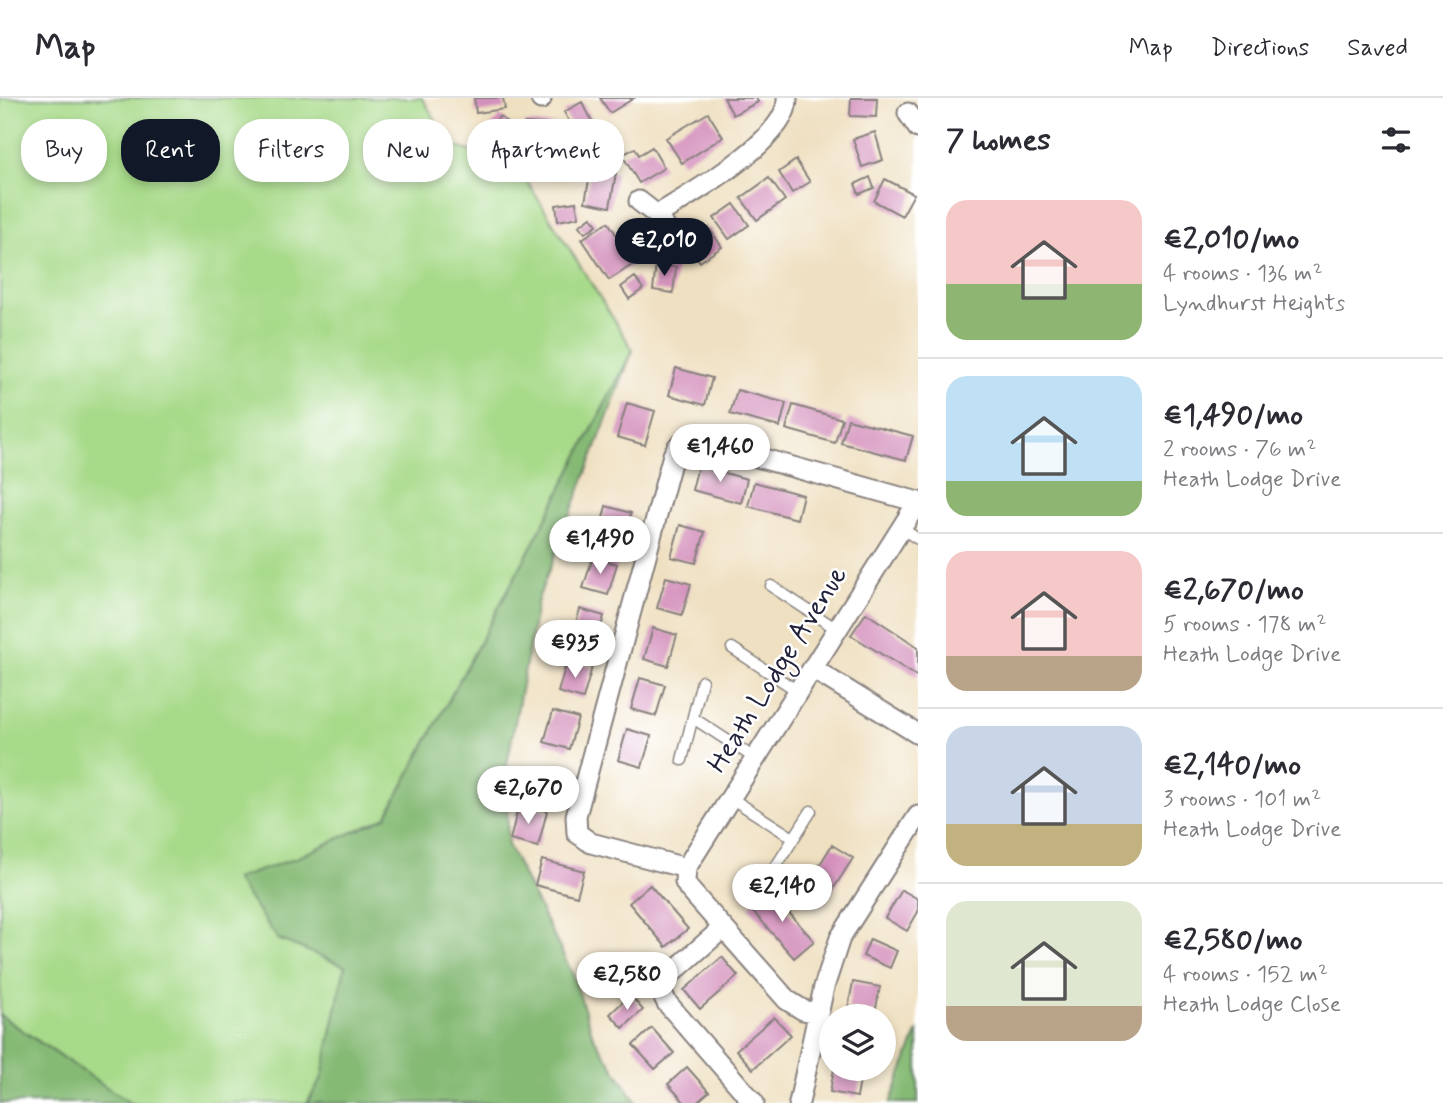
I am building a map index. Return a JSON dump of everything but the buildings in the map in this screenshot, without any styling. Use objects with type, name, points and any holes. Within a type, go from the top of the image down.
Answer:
[{"type":"street","points":[[657,215],[748,155],[784,114],[787,98]]},
{"type":"street","points":[[639,201],[657,215],[673,239]]},
{"type":"street","points":[[818,1013],[803,1010],[787,1000],[689,889],[685,882],[686,868],[591,843],[577,832],[575,825],[678,446],[693,440],[703,442],[918,502]]},
{"type":"street","name":"Heath Lodge Avenue","points":[[686,868],[838,630],[910,534],[918,502]]},
{"type":"street","points":[[813,669],[918,734]]},
{"type":"street","points":[[799,1103],[831,961],[846,925],[918,816]]},
{"type":"street","points":[[723,928],[666,978],[661,991],[667,1003],[754,1103]]},
{"type":"lane","points":[[771,586],[838,630]]},
{"type":"lane","points":[[732,648],[799,692]]},
{"type":"lane","points":[[681,760],[702,681]]},
{"type":"lane","points":[[692,718],[756,758]]},
{"type":"lane","points":[[731,798],[793,838]]},
{"type":"lane","points":[[775,868],[811,811]]},
{"type":"green space","points":[[0,98],[422,98],[435,119],[363,119],[363,182],[453,182],[453,146],[467,150],[467,182],[527,182],[633,350],[537,536],[386,817],[294,859],[236,879],[278,939],[345,966],[322,1078],[307,1103],[130,1103],[0,1015]]},
{"type":"green space","points":[[633,350],[538,599],[506,770],[508,845],[573,975],[593,1036],[637,1103],[307,1103],[322,1078],[345,966],[278,939],[235,879],[294,859],[386,817],[537,536]]},
{"type":"green space","points":[[0,1015],[15,1026],[130,1103],[0,1103]]},
{"type":"green space","points":[[918,1030],[918,1103],[890,1103]]}]
